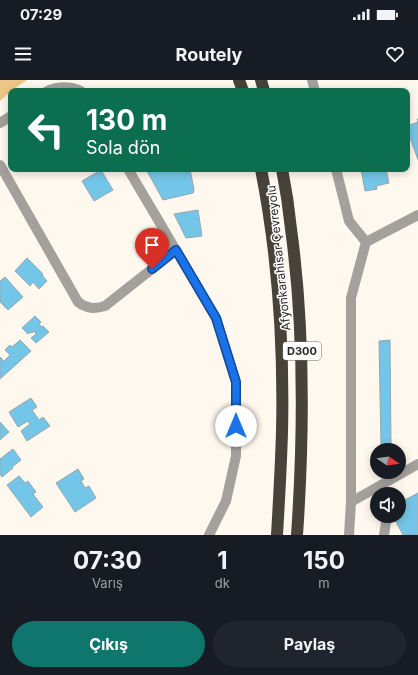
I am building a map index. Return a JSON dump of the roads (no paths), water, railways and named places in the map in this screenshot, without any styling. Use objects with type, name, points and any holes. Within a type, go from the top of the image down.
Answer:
[{"type":"highway","name":"Afyonkarahisar Çevreyolu","points":[[262,172],[273,248],[280,322],[282,431],[278,535]]},
{"type":"highway","name":"Afyonkarahisar Çevreyolu","points":[[282,172],[295,254],[301,327],[303,414],[297,535]]},
{"type":"street","points":[[56,88],[76,88]]},
{"type":"street","points":[[0,165],[78,302],[86,307],[95,308],[105,306],[176,250]]},
{"type":"street","points":[[130,172],[216,318],[236,382],[236,456],[226,501],[209,535]]},
{"type":"street","points":[[337,172],[349,221],[366,242]]},
{"type":"street","points":[[349,535],[351,502],[351,298],[366,242],[418,215]]},
{"type":"street","points":[[351,502],[418,464]]},
{"type":"street","points":[[384,535],[386,523]]}]
